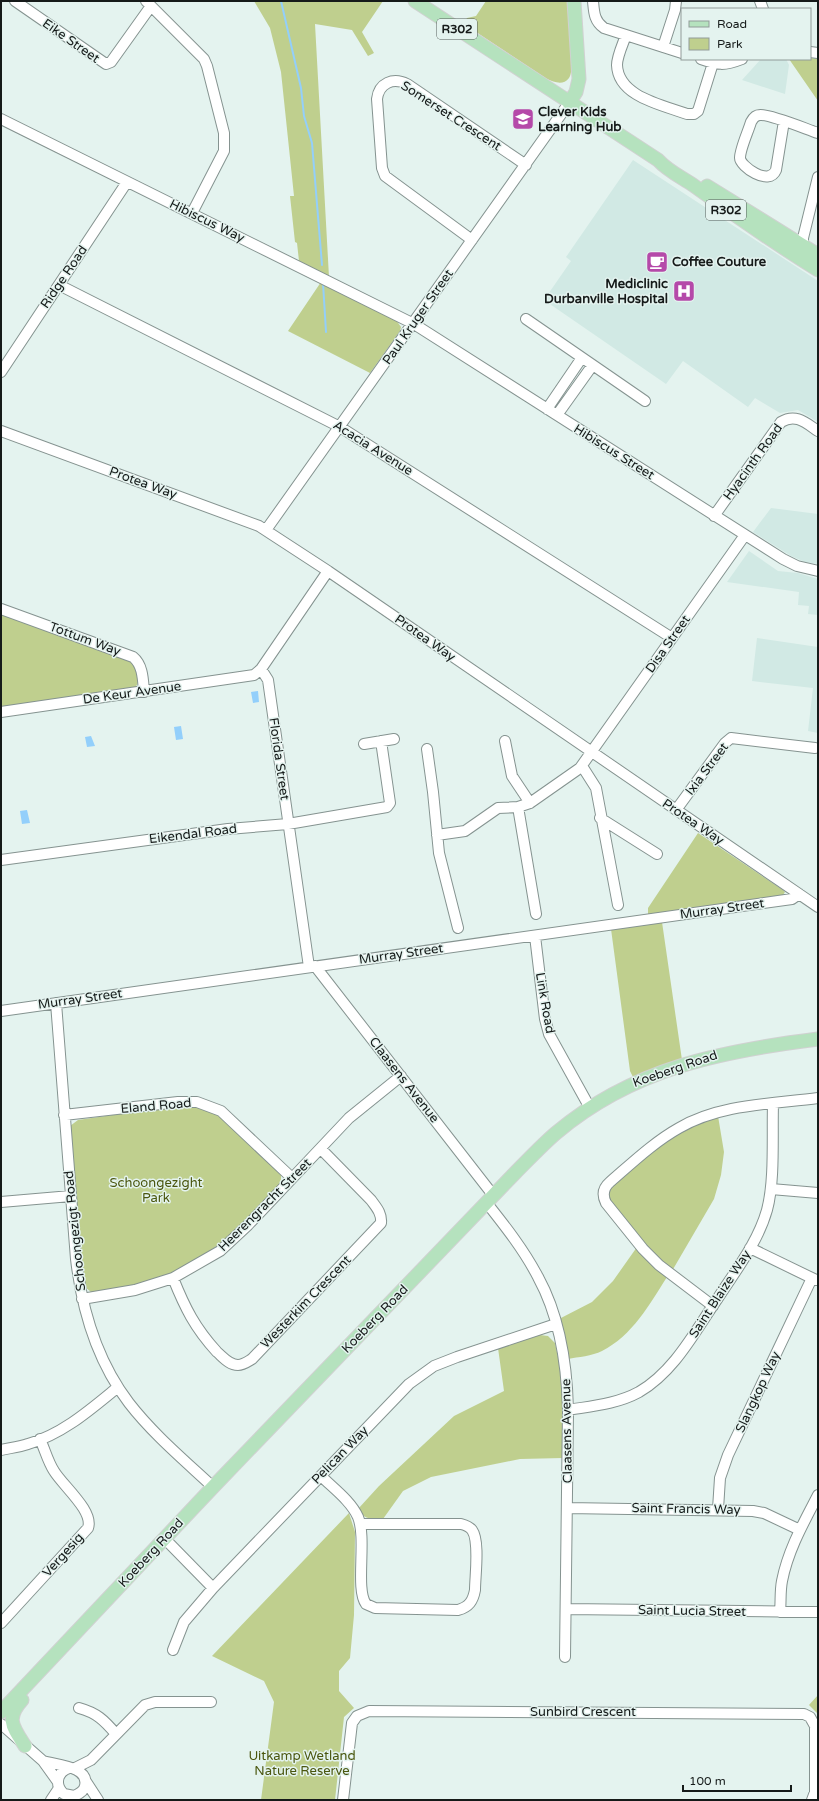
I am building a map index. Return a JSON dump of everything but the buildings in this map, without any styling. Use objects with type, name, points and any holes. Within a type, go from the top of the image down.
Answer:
[{"type":"main road","name":"R302","points":[[415,1],[658,160],[665,168],[692,184],[723,208],[798,247],[818,255]]},
{"type":"main road","points":[[569,103],[576,92],[579,79],[574,1]]},
{"type":"main road","name":"R302","points":[[798,247],[818,270]]},
{"type":"main road","name":"Koeberg Road","points":[[1,1712],[165,1539],[213,1486],[490,1199],[556,1133],[590,1108],[631,1084],[652,1074],[687,1062],[714,1055],[766,1045],[818,1039]]},
{"type":"main road","points":[[25,1746],[14,1729],[12,1714],[15,1707],[45,1674],[46,1665]]},
{"type":"street","name":"Eike Street","points":[[15,1],[106,64],[111,62],[148,4]]},
{"type":"street","points":[[593,1],[594,13],[599,23],[608,29],[681,53]]},
{"type":"street","points":[[663,47],[675,10],[676,1]]},
{"type":"street","points":[[148,4],[204,59],[208,66],[224,133],[224,151],[192,213]]},
{"type":"street","points":[[626,35],[617,65],[625,86],[645,98],[687,114],[694,114],[698,111],[713,63]]},
{"type":"street","points":[[704,60],[713,63],[725,64],[739,60]]},
{"type":"street","name":"Somerset Crescent","points":[[472,240],[389,180],[383,172],[377,99],[380,89],[391,81],[401,81],[407,84],[526,165]]},
{"type":"street","name":"Paul Kruger Street","points":[[266,530],[414,324],[569,103]]},
{"type":"street","points":[[784,122],[776,170],[773,175],[763,177],[742,164],[740,158],[754,118],[761,115],[784,122],[818,133]]},
{"type":"street","name":"Hibiscus Way","points":[[1,119],[414,324]]},
{"type":"street","points":[[798,247],[816,196],[818,177]]},
{"type":"street","name":"Ridge Road","points":[[1,372],[127,182]]},
{"type":"street","name":"Acacia Avenue","points":[[59,285],[340,427],[672,638]]},
{"type":"street","points":[[526,319],[592,366],[645,401]]},
{"type":"street","name":"Hibiscus Street","points":[[414,324],[790,563],[818,571]]},
{"type":"street","points":[[547,409],[581,358]]},
{"type":"street","points":[[557,415],[592,366]]},
{"type":"street","name":"Hyacinth Road","points":[[714,516],[781,422],[791,418],[799,418],[818,431]]},
{"type":"street","name":"Protea Way","points":[[1,431],[259,526],[266,530],[818,907]]},
{"type":"street","name":"Disa Street","points":[[437,836],[464,831],[498,808],[518,807],[530,803],[572,775],[582,766],[745,535]]},
{"type":"street","points":[[261,669],[328,571]]},
{"type":"street","name":"Tottum Way","points":[[1,609],[133,657],[138,661],[144,692]]},
{"type":"street","name":"De Keur Avenue","points":[[1,712],[250,677],[261,669]]},
{"type":"street","name":"Florida Street","points":[[261,669],[268,680],[288,824],[312,966]]},
{"type":"street","name":"Ixia Street","points":[[676,810],[725,743],[731,738],[815,748]]},
{"type":"street","points":[[364,744],[394,740]]},
{"type":"street","name":"Eikendal Road","points":[[1,860],[228,829],[288,824],[385,808],[390,803],[381,741]]},
{"type":"street","points":[[505,741],[512,776],[530,803]]},
{"type":"street","points":[[427,749],[437,836],[442,865],[458,928]]},
{"type":"street","points":[[582,766],[596,788],[600,818],[618,905]]},
{"type":"street","points":[[518,807],[536,914]]},
{"type":"street","points":[[600,818],[657,854]]},
{"type":"street","name":"Murray Street","points":[[1,1010],[792,899],[798,894]]},
{"type":"street","name":"Link Road","points":[[535,936],[548,1034],[590,1108]]},
{"type":"street","name":"Claasens Avenue","points":[[312,966],[401,1076],[490,1199],[524,1252],[550,1302],[567,1380],[568,1410],[565,1657]]},
{"type":"street","name":"Schoongezigt Road","points":[[56,1003],[76,1259],[82,1300],[87,1318],[97,1344],[118,1387],[130,1403],[166,1443],[213,1486]]},
{"type":"street","name":"Heerengracht Street","points":[[82,1300],[135,1290],[173,1278],[206,1260],[232,1240],[321,1149],[349,1118],[401,1076]]},
{"type":"street","points":[[712,1306],[670,1274],[646,1252],[606,1203],[603,1196],[605,1188],[610,1182],[663,1138],[690,1122],[726,1110],[818,1098]]},
{"type":"street","name":"Eland Road","points":[[64,1115],[178,1102],[197,1102],[221,1111],[292,1178]]},
{"type":"street","name":"Saint Blaize Way","points":[[568,1410],[614,1402],[638,1393],[650,1385],[664,1373],[676,1359],[712,1306],[750,1248],[764,1220],[771,1189],[772,1104]]},
{"type":"street","name":"Westerkim Crescent","points":[[173,1278],[184,1305],[194,1324],[219,1353],[226,1360],[237,1365],[242,1365],[252,1359],[381,1223],[382,1218],[378,1209],[371,1200],[321,1149]]},
{"type":"street","points":[[771,1189],[818,1193]]},
{"type":"street","points":[[1,1202],[71,1196]]},
{"type":"street","points":[[750,1248],[815,1279]]},
{"type":"street","name":"Slangkop Way","points":[[718,1509],[718,1485],[728,1455],[815,1279]]},
{"type":"street","name":"Pelican Way","points":[[173,1650],[184,1622],[213,1588],[409,1384],[434,1366],[556,1324]]},
{"type":"street","points":[[1,1450],[28,1444],[77,1420],[118,1387]]},
{"type":"street","name":"Vergesig","points":[[1,1623],[88,1528],[89,1524],[86,1513],[54,1471],[40,1439]]},
{"type":"street","points":[[321,1476],[352,1507],[360,1524],[362,1547],[362,1593],[364,1601],[369,1606],[375,1608],[458,1610],[470,1604],[474,1598],[475,1590],[476,1542],[472,1530],[467,1526],[461,1524],[360,1524]]},
{"type":"street","points":[[780,1612],[784,1574],[800,1530],[818,1495]]},
{"type":"street","name":"Saint Francis Way","points":[[567,1508],[718,1509],[758,1512],[800,1530]]},
{"type":"street","points":[[165,1539],[213,1588]]},
{"type":"street","name":"Saint Lucia Street","points":[[566,1609],[818,1612]]},
{"type":"street","points":[[51,1800],[58,1785],[61,1773],[91,1760],[140,1708],[148,1703],[211,1702]]},
{"type":"street","points":[[79,1708],[92,1711],[101,1717],[116,1734]]},
{"type":"street","name":"Sunbird Crescent","points":[[343,1800],[352,1723],[357,1716],[368,1711],[804,1714],[810,1718],[815,1726],[815,1792],[812,1800]]},
{"type":"street","points":[[1,1724],[43,1761],[62,1792],[73,1796],[98,1800]]},
{"type":"street","points":[[59,1800],[73,1796],[84,1789],[85,1778],[91,1760]]},
{"type":"street","points":[[43,1761],[72,1768],[85,1778],[98,1800]]},
{"type":"shaded area","points":[[760,60],[786,60],[789,65],[785,94],[742,80]]},
{"type":"shaded area","name":"Mediclinic Durbanville Hospital","points":[[633,160],[818,281],[818,422],[798,410],[780,413],[755,398],[748,407],[683,361],[666,384],[544,300],[571,261],[566,257]]},
{"type":"shaded area","points":[[771,508],[818,514],[818,564],[805,562],[791,556],[753,532]]},
{"type":"shaded area","points":[[749,551],[778,571],[798,573],[818,579],[818,615],[808,614],[809,606],[798,605],[799,592],[727,582]]},
{"type":"shaded area","points":[[757,638],[818,647],[818,733],[808,731],[813,688],[752,681]]},
{"type":"green space","points":[[254,1],[383,1],[362,32],[374,53],[368,56],[352,30],[315,24],[329,277],[299,261],[297,243],[295,242],[290,196],[294,196],[281,72],[270,28]]},
{"type":"green space","points":[[486,1],[567,1],[572,53],[572,64],[569,78],[561,83],[547,79],[464,24],[467,18],[476,16]]},
{"type":"green space","points":[[818,59],[818,101],[790,60]]},
{"type":"green space","points":[[321,282],[396,320],[401,327],[400,331],[370,373],[288,331]]},
{"type":"green space","points":[[1,614],[132,662],[136,668],[138,683],[134,689],[1,708]]},
{"type":"green space","points":[[698,833],[783,890],[785,892],[783,895],[775,898],[648,915],[648,908]]},
{"type":"green space","points":[[662,922],[682,1060],[636,1078],[633,1077],[630,1071],[611,929]]},
{"type":"green space","name":"Schoongezight Park","points":[[181,1105],[201,1107],[221,1117],[281,1174],[281,1184],[228,1236],[210,1251],[191,1263],[170,1274],[147,1282],[106,1292],[91,1292],[85,1287],[81,1265],[70,1126],[78,1120]]},
{"type":"green space","points":[[718,1116],[724,1152],[721,1175],[714,1199],[672,1271],[649,1248],[608,1199],[608,1190],[665,1141],[680,1131]]},
{"type":"green space","points":[[637,1247],[667,1277],[639,1318],[613,1345],[598,1353],[568,1359],[559,1319],[592,1302],[613,1281]]},
{"type":"green space","points":[[540,1335],[548,1336],[555,1343],[563,1380],[563,1458],[520,1459],[431,1477],[403,1491],[383,1519],[371,1519],[360,1513],[358,1509],[379,1486],[454,1416],[504,1391],[498,1348]]},
{"type":"green space","name":"Uitkamp Wetland Nature Reserve","points":[[349,1513],[355,1532],[354,1615],[350,1658],[339,1671],[339,1691],[354,1708],[344,1717],[335,1800],[261,1800],[274,1702],[264,1681],[212,1656]]},
{"type":"green space","points":[[818,1695],[818,1714],[809,1705]]},
{"type":"water","points":[[258,691],[259,702],[253,703],[251,692]]},
{"type":"water","points":[[181,726],[183,739],[176,740],[174,727]]},
{"type":"water","points":[[91,736],[95,746],[87,747],[85,737]]},
{"type":"water","points":[[27,810],[30,823],[22,824],[20,811]]},
{"type":"waterway","points":[[281,1],[301,88],[304,116],[312,143],[322,265]]},
{"type":"waterway","points":[[323,283],[326,332]]},
{"type":"place","name":"Clever Kids Learning Hub","points":[[523,119]]},
{"type":"place","name":"Coffee Couture","points":[[657,262]]},
{"type":"place","name":"Mediclinic Durbanville Hospital","points":[[684,291]]}]
